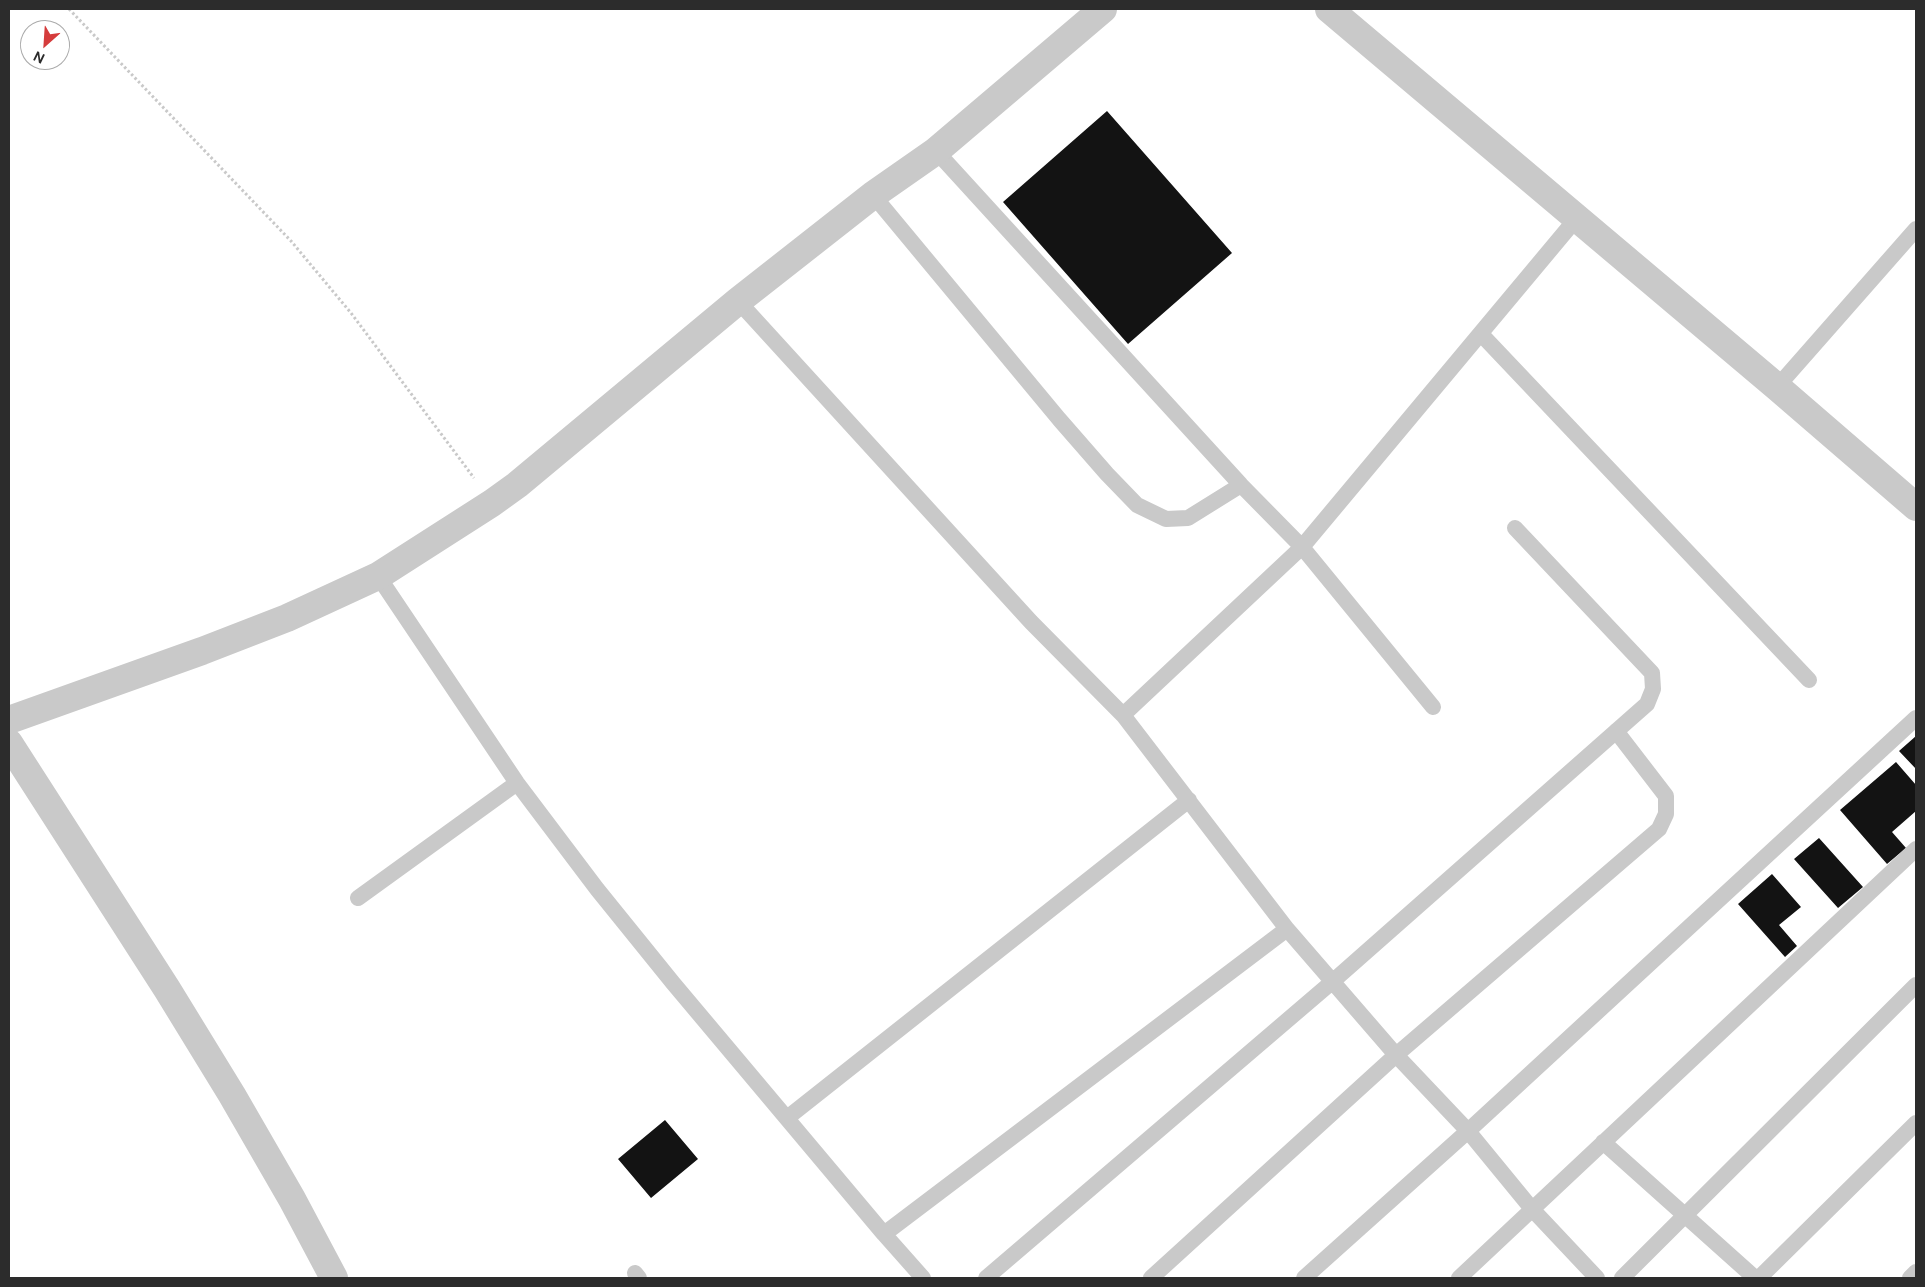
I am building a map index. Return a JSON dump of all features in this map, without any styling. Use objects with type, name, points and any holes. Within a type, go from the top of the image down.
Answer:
[{"type":"street","points":[[9,720],[202,651],[287,618],[378,576],[492,503],[517,486],[738,301],[873,195],[936,151],[1104,9]]},
{"type":"street","points":[[1329,9],[1916,507]]},
{"type":"street","points":[[9,743],[162,981],[232,1095],[292,1199],[334,1278]]},
{"type":"lane","points":[[936,151],[1241,484],[1302,547],[1433,707]]},
{"type":"lane","points":[[873,195],[1065,426],[1106,474],[1137,505],[1166,519],[1188,518],[1241,484]]},
{"type":"lane","points":[[1123,715],[1302,547],[1576,218]]},
{"type":"lane","points":[[1776,387],[1916,229]]},
{"type":"lane","points":[[738,301],[1031,622],[1123,715],[1287,929],[1396,1055],[1468,1131],[1532,1208],[1596,1278]]},
{"type":"lane","points":[[1481,334],[1809,680]]},
{"type":"lane","points":[[986,1278],[1332,982],[1647,704],[1653,690],[1652,673],[1515,528]]},
{"type":"lane","points":[[378,576],[517,783],[597,888],[673,983],[923,1278]]},
{"type":"lane","points":[[1304,1278],[1468,1131],[1916,718]]},
{"type":"lane","points":[[1150,1278],[1396,1055],[1659,829],[1666,814],[1666,796],[1616,731]]},
{"type":"lane","points":[[358,898],[517,783]]},
{"type":"lane","points":[[787,1118],[1189,800]]},
{"type":"lane","points":[[1459,1278],[1916,849]]},
{"type":"lane","points":[[884,1234],[1287,929]]},
{"type":"lane","points":[[1622,1278],[1916,985]]},
{"type":"lane","points":[[1759,1278],[1916,1123]]},
{"type":"lane","points":[[1603,1142],[1755,1278]]},
{"type":"lane","points":[[1910,1278],[1916,1272]]},
{"type":"path","points":[[69,9],[291,241],[351,313],[492,503]]},
{"type":"building","points":[[1107,111],[1232,253],[1128,344],[1003,202]]},
{"type":"building","points":[[1916,736],[1916,769],[1899,751]]},
{"type":"building","points":[[1896,762],[1916,785],[1916,811],[1892,832],[1906,848],[1887,864],[1840,810]]},
{"type":"building","points":[[1819,838],[1863,887],[1838,908],[1794,859]]},
{"type":"building","points":[[1772,874],[1801,907],[1779,925],[1797,946],[1785,957],[1738,904]]},
{"type":"building","points":[[665,1120],[698,1159],[651,1198],[618,1159]]}]
